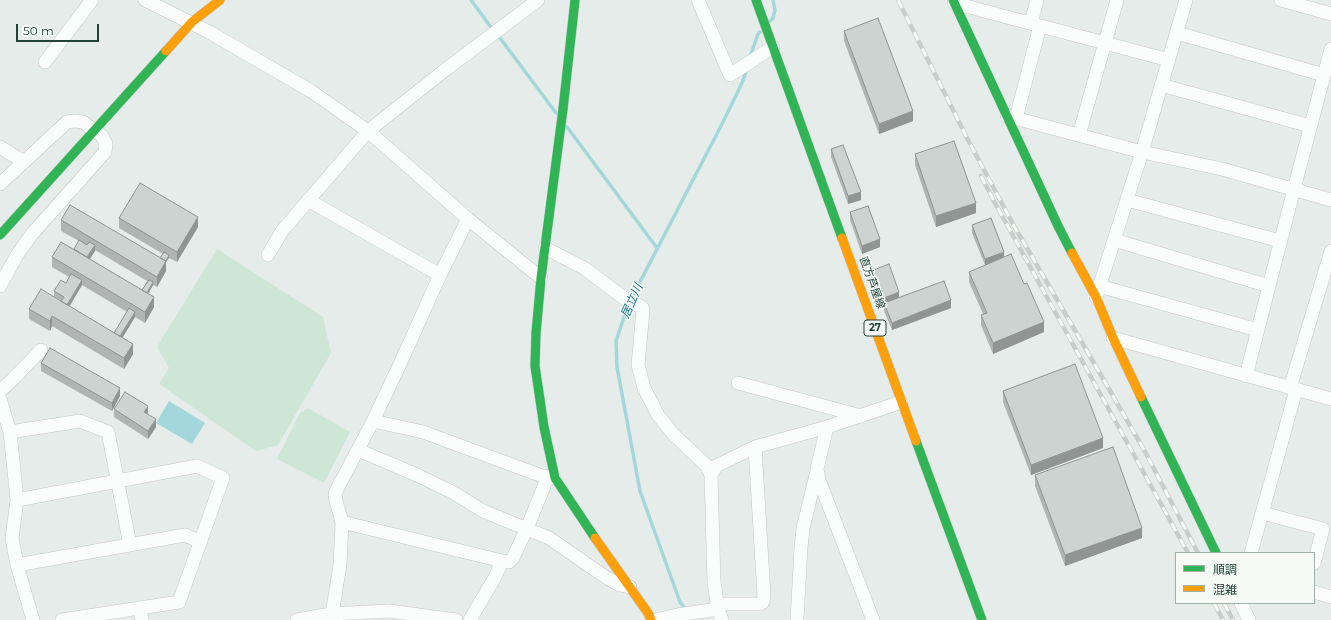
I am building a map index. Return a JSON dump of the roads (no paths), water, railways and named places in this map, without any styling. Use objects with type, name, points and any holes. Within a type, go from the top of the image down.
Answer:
[{"type":"street","points":[[45,62],[92,0]]},
{"type":"street","points":[[145,0],[192,22],[311,91],[368,130],[468,219],[541,278]]},
{"type":"street","points":[[0,235],[192,22],[220,0]]},
{"type":"street","points":[[268,255],[282,231],[368,130],[538,0]]},
{"type":"street","points":[[575,0],[561,126],[541,278],[536,333],[535,366],[551,477],[630,587],[648,613],[650,620]]},
{"type":"street","points":[[698,0],[730,75],[769,45]]},
{"type":"street","name":"直方芦屋線","points":[[756,0],[769,45],[982,620]]},
{"type":"street","points":[[1011,117],[1036,25],[1037,0]]},
{"type":"street","points":[[1079,135],[1117,0]]},
{"type":"street","points":[[1098,291],[1142,152],[1186,0]]},
{"type":"street","points":[[1281,0],[1331,14]]},
{"type":"street","points":[[954,2],[1169,60]]},
{"type":"street","points":[[954,2],[1011,117],[1059,228],[1098,291],[1113,338],[1216,552]]},
{"type":"street","points":[[1177,34],[1324,75]]},
{"type":"street","points":[[1246,376],[1331,49]]},
{"type":"street","points":[[1161,85],[1310,126]]},
{"type":"street","points":[[1011,117],[1142,152],[1222,169],[1331,200]]},
{"type":"street","points":[[0,184],[67,122],[82,122],[91,135]]},
{"type":"street","points":[[0,286],[17,255],[32,234],[105,152],[106,144],[102,136],[91,135]]},
{"type":"street","points":[[0,147],[24,162]]},
{"type":"street","points":[[308,200],[440,275]]},
{"type":"street","points":[[1127,200],[1280,241]]},
{"type":"street","points":[[331,617],[340,565],[342,522],[335,493],[373,421],[440,275],[468,219]]},
{"type":"street","points":[[1114,240],[1269,286]]},
{"type":"street","points":[[545,248],[584,268],[624,298],[642,307],[643,310],[638,365],[644,388],[658,415],[673,434],[707,466],[711,475],[714,582],[719,611]]},
{"type":"street","points":[[1251,552],[1293,389],[1331,251]]},
{"type":"street","points":[[1098,291],[1258,330]]},
{"type":"street","points":[[1113,338],[1331,399]]},
{"type":"street","points":[[0,391],[41,350]]},
{"type":"street","points":[[738,383],[861,416]]},
{"type":"street","points":[[0,399],[10,432],[17,500],[12,538],[33,620]]},
{"type":"street","points":[[711,475],[716,466],[755,447],[827,427],[901,402]]},
{"type":"street","points":[[10,432],[80,421],[108,432],[130,545]]},
{"type":"street","points":[[373,421],[422,432],[551,477]]},
{"type":"street","points":[[797,620],[803,528],[827,427]]},
{"type":"street","points":[[656,620],[702,610],[719,611],[760,604],[763,602],[764,596],[755,447]]},
{"type":"street","points":[[358,450],[417,475],[454,493],[483,511],[527,528],[554,542],[607,578],[620,585],[630,587]]},
{"type":"street","points":[[17,500],[197,466],[224,478],[179,602],[141,614],[62,620]]},
{"type":"street","points":[[817,469],[819,480],[873,620]]},
{"type":"street","points":[[342,522],[509,562],[513,558],[527,528],[543,489],[551,477]]},
{"type":"street","points":[[1262,513],[1323,530],[1315,559]]},
{"type":"street","points":[[18,565],[184,536],[200,542]]},
{"type":"street","points":[[470,620],[495,577],[502,561]]},
{"type":"street","points":[[1315,592],[1331,597]]},
{"type":"street","points":[[1241,604],[1249,620]]},
{"type":"street","points":[[296,620],[389,611],[456,620]]},
{"type":"water","points":[[169,401],[205,423],[192,444],[156,423]]},
{"type":"waterway","points":[[471,0],[493,30]]},
{"type":"waterway","name":"居立川","points":[[770,21],[773,18],[775,10],[773,0]]},
{"type":"waterway","name":"居立川","points":[[750,57],[760,32]]},
{"type":"waterway","points":[[497,34],[556,113]]},
{"type":"waterway","name":"居立川","points":[[687,611],[680,602],[640,491],[617,367],[616,341],[628,305],[722,124],[742,83],[747,69]]},
{"type":"waterway","points":[[567,127],[657,248]]},
{"type":"railway","points":[[898,0],[967,138],[1014,226],[1143,448],[1197,552]]},
{"type":"railway","points":[[981,176],[1187,552]]},
{"type":"railway","points":[[1215,604],[1223,620]]},
{"type":"railway","points":[[1225,604],[1233,620]]}]
